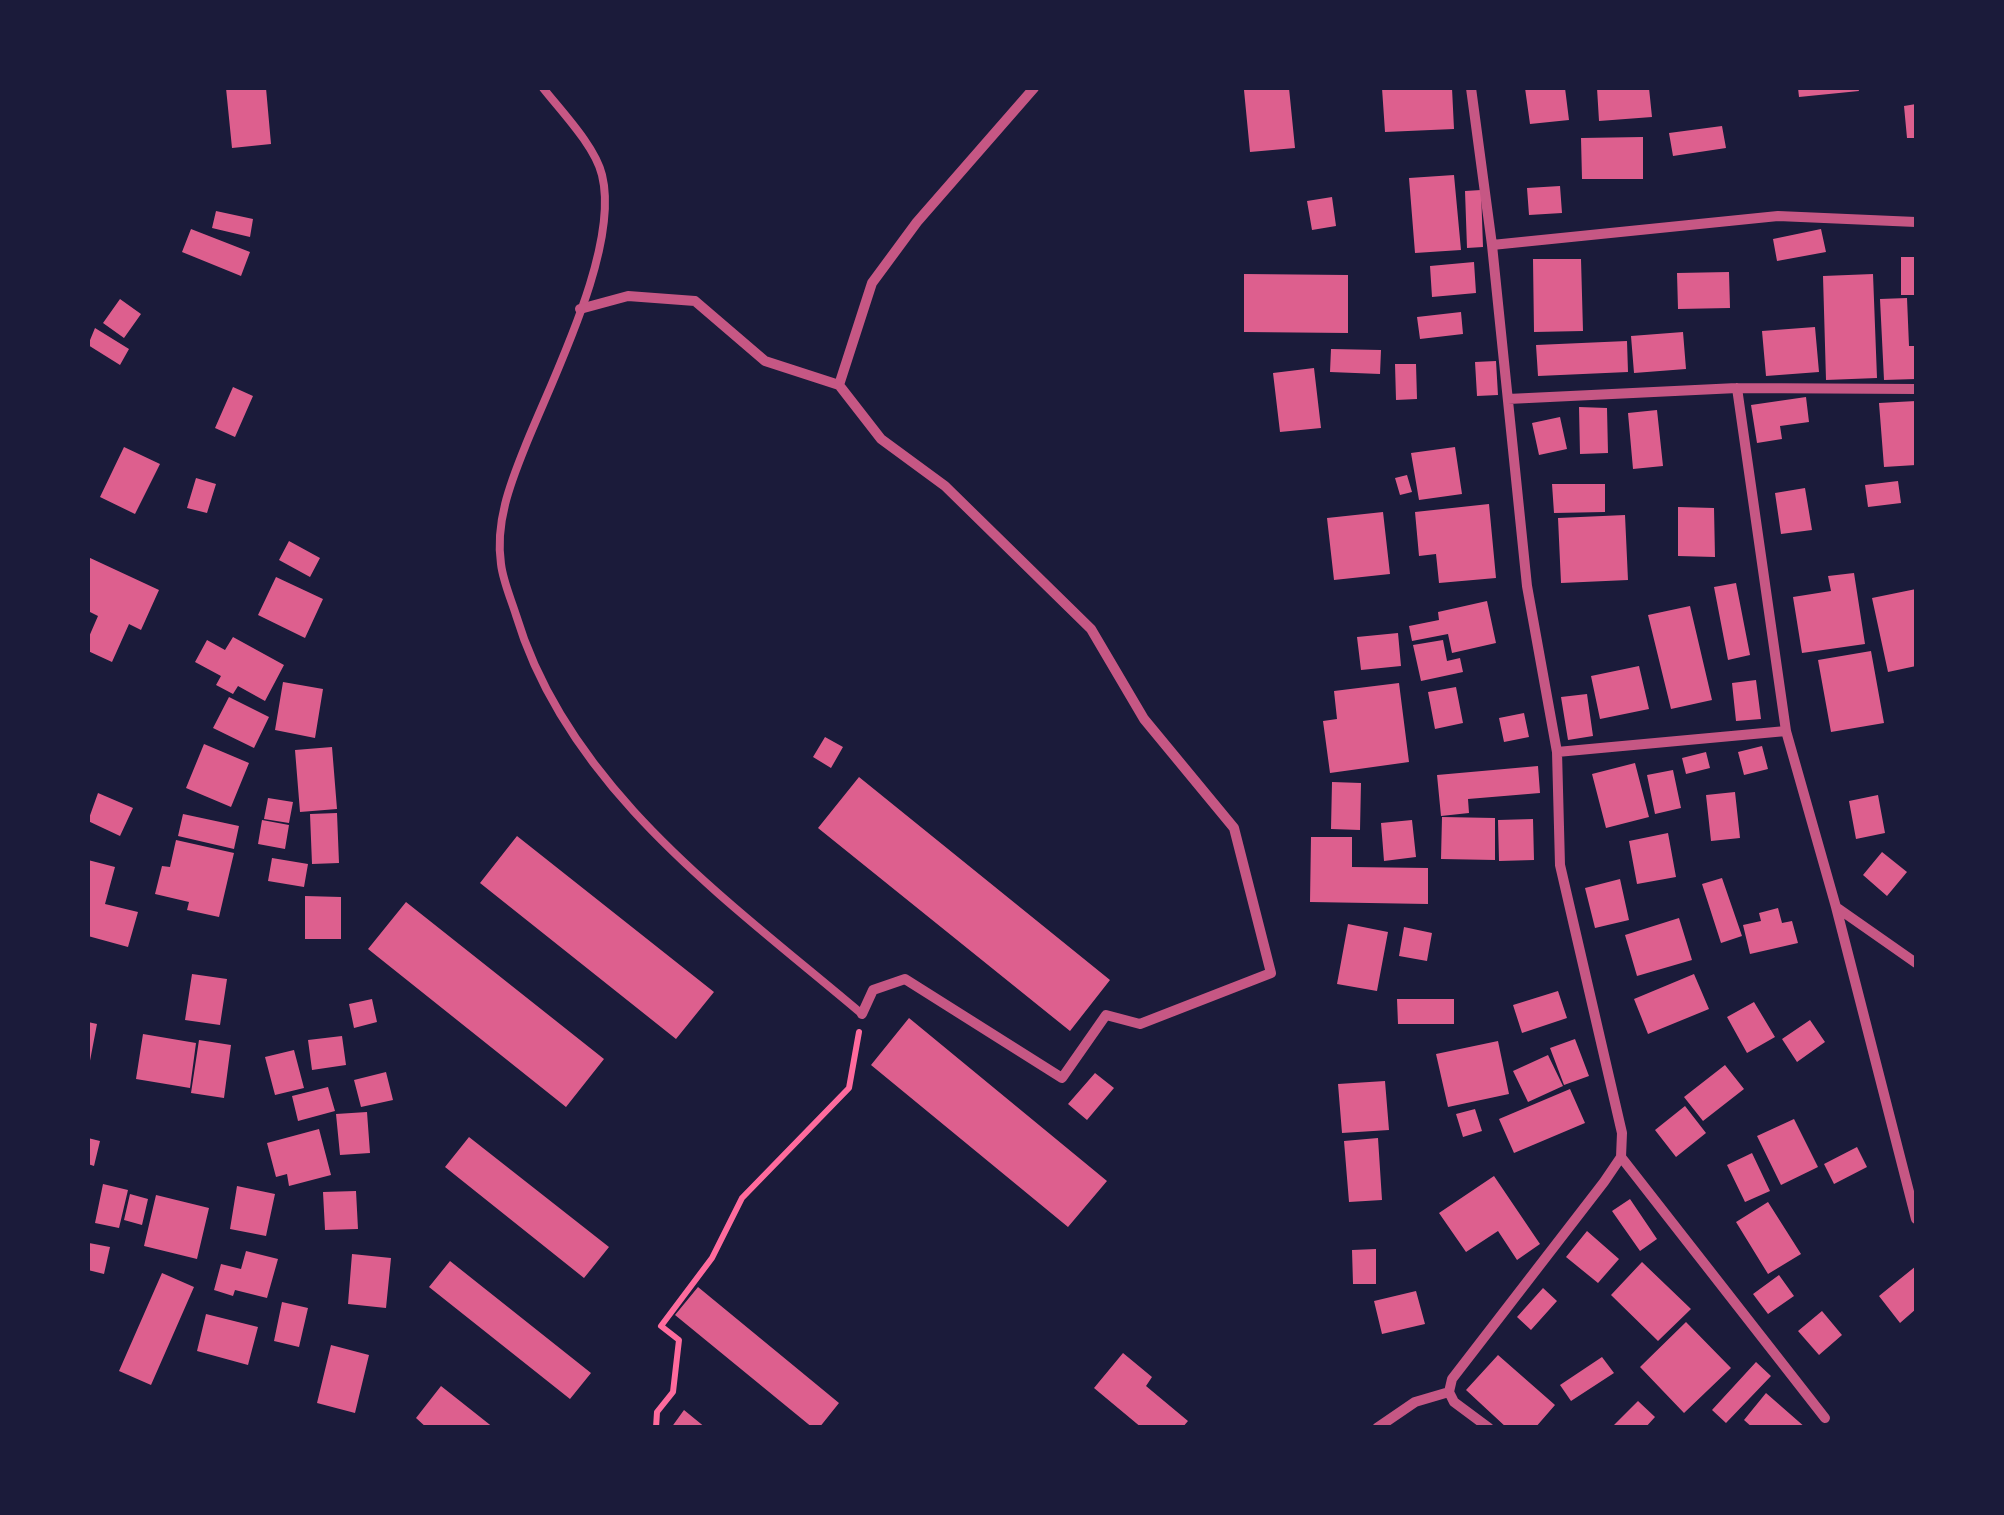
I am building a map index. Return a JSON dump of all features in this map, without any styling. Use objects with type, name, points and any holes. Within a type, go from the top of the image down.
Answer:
[{"type":"street","points":[[839,385],[872,283],[917,222],[1034,88]]},
{"type":"street","points":[[1470,88],[1492,245],[1527,586],[1556,752],[1560,865],[1622,1133],[1621,1158],[1452,1380],[1449,1392],[1454,1402],[1489,1428]]},
{"type":"street","points":[[1492,245],[1778,216],[1916,222]]},
{"type":"street","points":[[580,309],[628,296],[695,301],[765,361],[839,385],[881,438],[945,486],[1091,629],[1144,718],[1234,828],[1271,973],[1140,1024],[1106,1014],[1062,1078],[905,979],[873,990],[862,1014]]},
{"type":"street","points":[[1508,399],[1738,388],[1916,389]]},
{"type":"street","points":[[1738,388],[1786,732],[1916,1219]]},
{"type":"street","points":[[1556,752],[1786,732]]},
{"type":"street","points":[[1836,908],[1916,963]]},
{"type":"street","points":[[1621,1158],[1826,1418]]},
{"type":"street","points":[[1377,1428],[1416,1402],[1449,1392]]},
{"type":"lane","points":[[543,88],[602,172],[607,216],[592,278],[505,497],[500,564],[522,635],[551,698],[620,797],[676,857],[862,1014]]},
{"type":"path","points":[[656,1428],[657,1412],[673,1392],[679,1340],[662,1326],[712,1258],[742,1198],[849,1088],[862,1014]]},
{"type":"building","points":[[226,88],[266,88],[271,144],[232,148]]},
{"type":"building","points":[[1289,88],[1295,148],[1250,152],[1244,90]]},
{"type":"building","points":[[1382,88],[1452,88],[1454,129],[1385,132]]},
{"type":"building","points":[[1525,88],[1565,88],[1569,120],[1530,124]]},
{"type":"building","points":[[1597,88],[1649,88],[1652,117],[1599,121]]},
{"type":"building","points":[[1798,88],[1858,88],[1859,91],[1799,97]]},
{"type":"building","points":[[1916,104],[1916,138],[1907,138],[1904,106]]},
{"type":"building","points":[[1722,126],[1726,148],[1673,156],[1669,133]]},
{"type":"building","points":[[1643,137],[1643,179],[1582,179],[1581,138]]},
{"type":"building","points":[[1454,175],[1461,250],[1415,253],[1409,178]]},
{"type":"building","points":[[1560,186],[1562,213],[1529,215],[1527,188]]},
{"type":"building","points":[[1481,190],[1483,247],[1467,248],[1465,191]]},
{"type":"building","points":[[1332,197],[1336,226],[1312,230],[1307,201]]},
{"type":"building","points":[[216,211],[253,219],[250,237],[212,228]]},
{"type":"building","points":[[191,229],[250,252],[241,276],[182,252]]},
{"type":"building","points":[[1821,229],[1826,252],[1777,261],[1773,239]]},
{"type":"building","points":[[1901,257],[1916,257],[1916,295],[1901,295]]},
{"type":"building","points":[[1533,259],[1581,259],[1583,331],[1534,332]]},
{"type":"building","points":[[1474,262],[1476,293],[1432,297],[1430,266]]},
{"type":"building","points":[[1729,272],[1730,308],[1678,309],[1677,273]]},
{"type":"building","points":[[1244,274],[1348,275],[1348,333],[1244,332]]},
{"type":"building","points":[[1873,274],[1877,378],[1826,380],[1823,276]]},
{"type":"building","points":[[1907,298],[1909,346],[1916,346],[1916,379],[1884,380],[1880,299]]},
{"type":"building","points":[[120,299],[141,314],[124,338],[103,323]]},
{"type":"building","points":[[1461,312],[1463,334],[1420,339],[1417,317]]},
{"type":"building","points":[[1815,327],[1819,372],[1766,376],[1762,331]]},
{"type":"building","points":[[95,328],[129,349],[120,365],[88,345]]},
{"type":"building","points":[[1683,332],[1686,369],[1634,373],[1631,336]]},
{"type":"building","points":[[1627,341],[1628,372],[1538,376],[1536,345]]},
{"type":"building","points":[[1331,349],[1381,350],[1380,374],[1330,372]]},
{"type":"building","points":[[1496,361],[1498,395],[1477,396],[1475,362]]},
{"type":"building","points":[[1395,364],[1416,364],[1417,399],[1396,400]]},
{"type":"building","points":[[1314,368],[1321,428],[1280,432],[1273,373]]},
{"type":"building","points":[[233,387],[253,396],[235,437],[215,428]]},
{"type":"building","points":[[1806,397],[1809,422],[1780,426],[1782,439],[1757,443],[1751,405]]},
{"type":"building","points":[[1916,401],[1916,465],[1884,467],[1879,403]]},
{"type":"building","points":[[1579,407],[1607,408],[1608,453],[1580,454]]},
{"type":"building","points":[[1657,410],[1663,466],[1633,469],[1628,413]]},
{"type":"building","points":[[1560,417],[1567,449],[1539,455],[1532,423]]},
{"type":"building","points":[[124,447],[160,464],[135,514],[100,497]]},
{"type":"building","points":[[1455,447],[1462,494],[1419,500],[1411,453]]},
{"type":"building","points":[[1407,475],[1412,492],[1400,495],[1395,478]]},
{"type":"building","points":[[196,478],[216,484],[207,513],[187,508]]},
{"type":"building","points":[[1898,481],[1901,503],[1868,507],[1865,485]]},
{"type":"building","points":[[1552,484],[1605,484],[1605,512],[1554,513]]},
{"type":"building","points":[[1805,488],[1812,530],[1781,534],[1775,493]]},
{"type":"building","points":[[1489,504],[1496,578],[1439,583],[1436,554],[1419,556],[1415,512]]},
{"type":"building","points":[[1678,507],[1714,508],[1715,557],[1678,556]]},
{"type":"building","points":[[1383,512],[1390,574],[1334,580],[1327,518]]},
{"type":"building","points":[[1625,515],[1628,580],[1561,583],[1558,518]]},
{"type":"building","points":[[289,541],[320,558],[310,577],[279,560]]},
{"type":"building","points":[[88,557],[159,590],[141,630],[129,624],[112,662],[88,651],[88,639],[98,616],[88,611]]},
{"type":"building","points":[[1854,573],[1865,644],[1802,653],[1793,597],[1831,591],[1828,576]]},
{"type":"building","points":[[276,577],[323,599],[305,638],[258,615]]},
{"type":"building","points":[[1736,583],[1750,655],[1728,660],[1714,587]]},
{"type":"building","points":[[1916,589],[1916,666],[1888,672],[1872,598]]},
{"type":"building","points":[[1487,601],[1496,643],[1452,653],[1448,634],[1412,641],[1409,626],[1439,620],[1438,612]]},
{"type":"building","points":[[1690,606],[1712,700],[1671,709],[1648,615]]},
{"type":"building","points":[[1398,633],[1401,666],[1361,670],[1357,637]]},
{"type":"building","points":[[233,637],[284,665],[265,701],[238,686],[233,694],[216,685],[221,676],[195,662],[207,640],[225,650]]},
{"type":"building","points":[[1443,640],[1447,661],[1460,658],[1463,672],[1421,681],[1413,645]]},
{"type":"building","points":[[1871,651],[1884,723],[1831,732],[1818,660]]},
{"type":"building","points":[[1639,666],[1649,709],[1600,719],[1591,676]]},
{"type":"building","points":[[1756,680],[1761,719],[1736,721],[1732,683]]},
{"type":"building","points":[[283,682],[323,689],[315,738],[275,730]]},
{"type":"building","points":[[1399,683],[1409,762],[1330,773],[1323,721],[1337,719],[1334,691]]},
{"type":"building","points":[[1456,687],[1463,723],[1435,729],[1428,692]]},
{"type":"building","points":[[1587,694],[1593,736],[1568,740],[1561,697]]},
{"type":"building","points":[[229,697],[269,717],[254,748],[213,728]]},
{"type":"building","points":[[1524,713],[1529,737],[1504,742],[1499,718]]},
{"type":"building","points":[[825,737],[843,747],[831,768],[813,757]]},
{"type":"building","points":[[204,744],[249,763],[231,807],[186,788]]},
{"type":"building","points":[[1762,746],[1768,769],[1744,775],[1738,752]]},
{"type":"building","points":[[332,747],[337,809],[300,812],[295,750]]},
{"type":"building","points":[[1706,752],[1710,768],[1686,774],[1682,758]]},
{"type":"building","points":[[1635,763],[1649,817],[1606,828],[1592,774]]},
{"type":"building","points":[[1538,766],[1540,793],[1468,799],[1469,813],[1441,816],[1437,775]]},
{"type":"building","points":[[1673,770],[1681,808],[1655,814],[1647,775]]},
{"type":"building","points":[[859,777],[1110,980],[1070,1031],[818,828]]},
{"type":"building","points":[[1332,782],[1361,783],[1360,830],[1331,829]]},
{"type":"building","points":[[1735,792],[1740,838],[1711,841],[1706,795]]},
{"type":"building","points":[[98,793],[133,808],[120,836],[88,821]]},
{"type":"building","points":[[1878,795],[1885,833],[1856,839],[1849,801]]},
{"type":"building","points":[[268,798],[293,802],[289,823],[264,819]]},
{"type":"building","points":[[337,813],[339,863],[312,864],[310,814]]},
{"type":"building","points":[[183,814],[239,826],[234,849],[178,836]]},
{"type":"building","points":[[1442,817],[1495,818],[1495,860],[1441,859]]},
{"type":"building","points":[[1533,819],[1534,860],[1499,861],[1498,820]]},
{"type":"building","points":[[262,820],[289,825],[285,849],[258,844]]},
{"type":"building","points":[[1412,820],[1416,857],[1384,861],[1381,823]]},
{"type":"building","points":[[1668,833],[1676,877],[1637,884],[1629,841]]},
{"type":"building","points":[[517,836],[714,992],[676,1039],[480,883]]},
{"type":"building","points":[[1311,837],[1352,837],[1352,867],[1428,868],[1428,904],[1310,902]]},
{"type":"building","points":[[176,840],[234,853],[219,917],[187,910],[189,902],[155,894],[162,866],[170,867]]},
{"type":"building","points":[[1882,852],[1907,872],[1887,896],[1863,875]]},
{"type":"building","points":[[272,858],[308,864],[304,887],[268,881]]},
{"type":"building","points":[[88,860],[115,867],[105,904],[138,912],[128,947],[88,936]]},
{"type":"building","points":[[1722,878],[1742,936],[1721,943],[1702,884]]},
{"type":"building","points":[[1620,879],[1629,920],[1595,928],[1585,888]]},
{"type":"building","points":[[305,896],[341,897],[341,939],[305,939]]},
{"type":"building","points":[[406,902],[604,1059],[566,1107],[368,949]]},
{"type":"building","points":[[1778,908],[1782,923],[1792,921],[1798,943],[1750,954],[1743,925],[1761,921],[1759,913]]},
{"type":"building","points":[[1679,918],[1692,960],[1637,976],[1625,935]]},
{"type":"building","points":[[1348,924],[1388,932],[1377,991],[1337,984]]},
{"type":"building","points":[[1404,927],[1432,933],[1427,961],[1399,956]]},
{"type":"building","points":[[192,974],[227,979],[220,1025],[185,1020]]},
{"type":"building","points":[[1694,974],[1709,1009],[1648,1034],[1634,999]]},
{"type":"building","points":[[1558,991],[1567,1018],[1522,1033],[1513,1005]]},
{"type":"building","points":[[372,999],[377,1022],[354,1028],[349,1004]]},
{"type":"building","points":[[1397,999],[1454,999],[1454,1024],[1398,1024]]},
{"type":"building","points":[[1754,1002],[1775,1037],[1747,1053],[1727,1017]]},
{"type":"building","points":[[909,1018],[1107,1181],[1068,1227],[871,1065]]},
{"type":"building","points":[[1810,1020],[1825,1042],[1797,1062],[1782,1039]]},
{"type":"building","points":[[88,1022],[97,1024],[89,1066],[88,1066]]},
{"type":"building","points":[[143,1034],[196,1043],[190,1088],[136,1079]]},
{"type":"building","points":[[342,1036],[346,1065],[312,1070],[308,1040]]},
{"type":"building","points":[[1575,1039],[1589,1076],[1564,1085],[1550,1048]]},
{"type":"building","points":[[199,1040],[231,1045],[224,1098],[191,1093]]},
{"type":"building","points":[[1498,1041],[1509,1094],[1448,1107],[1436,1054]]},
{"type":"building","points":[[294,1050],[304,1088],[275,1095],[265,1057]]},
{"type":"building","points":[[1548,1055],[1563,1086],[1528,1102],[1513,1071]]},
{"type":"building","points":[[1725,1065],[1744,1089],[1703,1121],[1684,1097]]},
{"type":"building","points":[[386,1072],[393,1100],[361,1107],[354,1080]]},
{"type":"building","points":[[1095,1073],[1114,1088],[1087,1120],[1068,1104]]},
{"type":"building","points":[[1385,1081],[1389,1130],[1342,1133],[1338,1084]]},
{"type":"building","points":[[328,1087],[335,1111],[298,1121],[292,1096]]},
{"type":"building","points":[[1570,1089],[1585,1123],[1514,1153],[1499,1119]]},
{"type":"building","points":[[1685,1106],[1706,1133],[1676,1157],[1655,1130]]},
{"type":"building","points":[[1475,1109],[1482,1131],[1463,1137],[1456,1114]]},
{"type":"building","points":[[367,1112],[370,1153],[340,1155],[336,1114]]},
{"type":"building","points":[[1794,1119],[1818,1167],[1781,1185],[1757,1136]]},
{"type":"building","points":[[319,1129],[331,1175],[289,1186],[287,1174],[276,1177],[267,1143]]},
{"type":"building","points":[[469,1137],[609,1247],[584,1278],[445,1167]]},
{"type":"building","points":[[88,1138],[100,1141],[94,1166],[88,1164]]},
{"type":"building","points":[[1378,1138],[1382,1200],[1349,1202],[1344,1141]]},
{"type":"building","points":[[1857,1147],[1867,1167],[1834,1184],[1824,1164]]},
{"type":"building","points":[[1752,1153],[1770,1191],[1745,1202],[1727,1165]]},
{"type":"building","points":[[1494,1176],[1540,1244],[1517,1260],[1498,1231],[1466,1252],[1439,1213]]},
{"type":"building","points":[[103,1184],[128,1190],[119,1228],[95,1223]]},
{"type":"building","points":[[237,1186],[275,1194],[266,1236],[230,1229]]},
{"type":"building","points":[[356,1191],[358,1229],[325,1230],[323,1192]]},
{"type":"building","points":[[130,1194],[148,1199],[142,1225],[124,1220]]},
{"type":"building","points":[[156,1195],[209,1208],[197,1259],[144,1246]]},
{"type":"building","points":[[1630,1199],[1657,1239],[1640,1251],[1612,1211]]},
{"type":"building","points":[[1768,1202],[1801,1254],[1768,1274],[1736,1222]]},
{"type":"building","points":[[1587,1231],[1619,1259],[1598,1283],[1566,1257]]},
{"type":"building","points":[[89,1243],[110,1247],[104,1274],[88,1270]]},
{"type":"building","points":[[1376,1249],[1376,1284],[1353,1284],[1352,1250]]},
{"type":"building","points":[[246,1251],[278,1259],[267,1298],[235,1290],[233,1296],[214,1290],[221,1264],[241,1269]]},
{"type":"building","points":[[352,1254],[391,1258],[386,1308],[348,1304]]},
{"type":"building","points":[[450,1261],[591,1373],[570,1399],[429,1287]]},
{"type":"building","points":[[1642,1262],[1691,1309],[1658,1341],[1611,1295]]},
{"type":"building","points":[[1916,1266],[1916,1309],[1900,1323],[1879,1296]]},
{"type":"building","points":[[162,1273],[194,1287],[151,1385],[119,1371]]},
{"type":"building","points":[[1779,1275],[1794,1296],[1768,1314],[1753,1294]]},
{"type":"building","points":[[698,1287],[839,1403],[819,1428],[813,1428],[675,1315]]},
{"type":"building","points":[[1543,1288],[1557,1301],[1531,1330],[1517,1317]]},
{"type":"building","points":[[1416,1291],[1425,1324],[1382,1334],[1374,1301]]},
{"type":"building","points":[[282,1302],[308,1308],[299,1347],[274,1341]]},
{"type":"building","points":[[1822,1311],[1842,1335],[1819,1355],[1798,1331]]},
{"type":"building","points":[[206,1314],[258,1327],[248,1365],[197,1351]]},
{"type":"building","points":[[1686,1322],[1731,1368],[1684,1413],[1640,1367]]},
{"type":"building","points":[[331,1345],[369,1355],[355,1413],[317,1403]]},
{"type":"building","points":[[1123,1353],[1152,1377],[1146,1386],[1188,1421],[1182,1428],[1142,1428],[1094,1388]]},
{"type":"building","points":[[1498,1355],[1555,1405],[1535,1428],[1507,1428],[1466,1390]]},
{"type":"building","points":[[1602,1357],[1614,1373],[1571,1401],[1560,1385]]},
{"type":"building","points":[[1756,1362],[1771,1376],[1726,1423],[1712,1410]]},
{"type":"building","points":[[441,1386],[494,1428],[427,1428],[416,1418]]},
{"type":"building","points":[[1766,1393],[1806,1428],[1753,1428],[1744,1420]]},
{"type":"building","points":[[1638,1401],[1655,1417],[1645,1428],[1611,1428]]},
{"type":"building","points":[[684,1410],[706,1428],[671,1428]]}]
